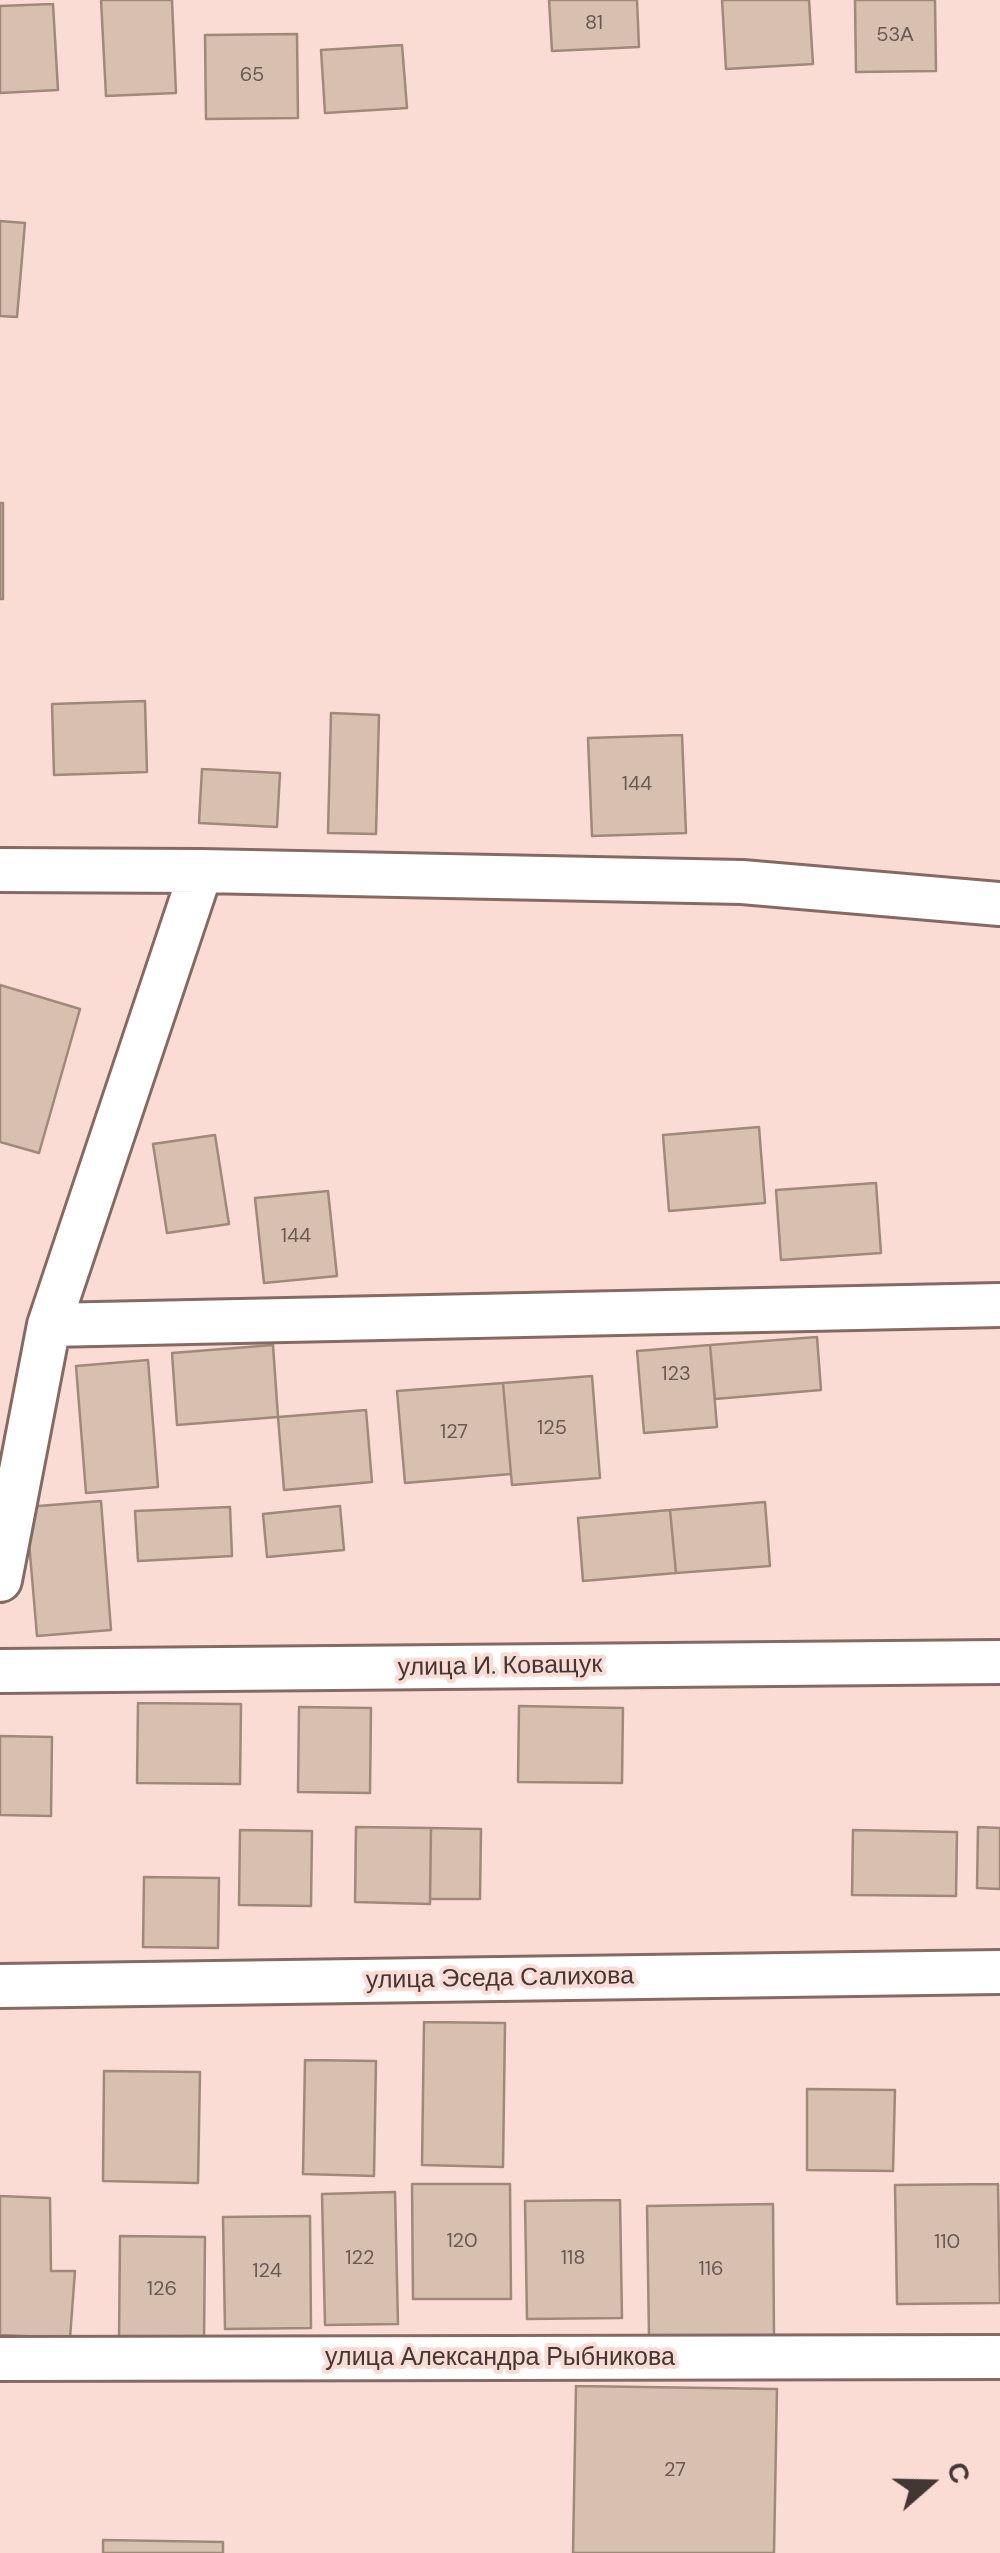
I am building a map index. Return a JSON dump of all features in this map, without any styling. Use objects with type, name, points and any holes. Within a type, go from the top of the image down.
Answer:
[{"type":"street","points":[[0,870],[742,882],[1000,904]]},
{"type":"street","points":[[0,1580],[49,1325],[201,871]]},
{"type":"street","points":[[49,1325],[1000,1306]]},
{"type":"street","name":"улица И. Коващук","points":[[0,1671],[1000,1662]]},
{"type":"street","name":"улица Эседа Салихова","points":[[0,1986],[1000,1972]]},
{"type":"street","name":"улица Александра Рыбникова","points":[[0,2359],[1000,2357]]},
{"type":"building","points":[[101,0],[172,0],[176,93],[106,96]]},
{"type":"building","points":[[549,0],[637,0],[639,47],[552,51]]},
{"type":"building","points":[[722,0],[809,0],[813,64],[726,69]]},
{"type":"building","points":[[855,0],[935,0],[936,71],[856,72]]},
{"type":"building","points":[[53,4],[58,90],[0,93],[0,6]]},
{"type":"building","points":[[297,34],[298,118],[206,119],[205,35]]},
{"type":"building","points":[[402,45],[407,108],[325,113],[321,50]]},
{"type":"building","points":[[0,221],[25,223],[17,317],[0,316]]},
{"type":"building","points":[[3,503],[3,599],[0,599]]},
{"type":"building","points":[[145,701],[147,772],[54,775],[52,704]]},
{"type":"building","points":[[331,713],[379,715],[376,834],[328,833]]},
{"type":"building","points":[[682,735],[686,833],[592,836],[588,738]]},
{"type":"building","points":[[202,769],[280,773],[277,827],[199,823]]},
{"type":"building","points":[[0,985],[80,1009],[39,1153],[0,1142]]},
{"type":"building","points":[[759,1127],[765,1203],[669,1211],[663,1135]]},
{"type":"building","points":[[215,1135],[229,1224],[167,1233],[153,1144]]},
{"type":"building","points":[[876,1183],[881,1253],[781,1260],[776,1190]]},
{"type":"building","points":[[328,1191],[337,1276],[264,1283],[255,1198]]},
{"type":"building","points":[[817,1337],[821,1390],[715,1399],[710,1345]]},
{"type":"building","points":[[273,1345],[278,1417],[177,1425],[172,1353]]},
{"type":"building","points":[[710,1345],[717,1427],[644,1433],[637,1351]]},
{"type":"building","points":[[148,1360],[158,1487],[86,1493],[76,1366]]},
{"type":"building","points":[[592,1376],[600,1478],[512,1485],[503,1383]]},
{"type":"building","points":[[503,1383],[511,1474],[405,1483],[397,1391]]},
{"type":"building","points":[[366,1410],[372,1482],[284,1490],[278,1417]]},
{"type":"building","points":[[101,1501],[111,1630],[37,1636],[26,1507]]},
{"type":"building","points":[[765,1502],[770,1566],[676,1573],[670,1510]]},
{"type":"building","points":[[340,1506],[344,1550],[267,1557],[263,1514]]},
{"type":"building","points":[[230,1507],[232,1556],[138,1561],[135,1511]]},
{"type":"building","points":[[670,1510],[676,1573],[583,1581],[578,1518]]},
{"type":"building","points":[[138,1703],[241,1704],[240,1784],[137,1783]]},
{"type":"building","points":[[519,1706],[623,1708],[622,1783],[518,1782]]},
{"type":"building","points":[[299,1707],[371,1708],[370,1793],[298,1792]]},
{"type":"building","points":[[0,1736],[52,1737],[51,1816],[0,1815]]},
{"type":"building","points":[[356,1827],[431,1828],[430,1904],[355,1902]]},
{"type":"building","points":[[978,1827],[1000,1828],[1000,1889],[977,1888]]},
{"type":"building","points":[[431,1828],[481,1829],[480,1899],[430,1899]]},
{"type":"building","points":[[240,1830],[312,1831],[311,1906],[239,1905]]},
{"type":"building","points":[[853,1830],[957,1832],[956,1896],[852,1895]]},
{"type":"building","points":[[144,1877],[219,1878],[218,1948],[143,1947]]},
{"type":"building","points":[[424,2022],[505,2023],[503,2167],[422,2165]]},
{"type":"building","points":[[305,2060],[376,2061],[374,2176],[303,2174]]},
{"type":"building","points":[[104,2071],[200,2072],[198,2183],[103,2181]]},
{"type":"building","points":[[807,2089],[895,2090],[893,2171],[807,2170]]},
{"type":"building","points":[[412,2184],[510,2184],[511,2299],[413,2299]]},
{"type":"building","points":[[998,2184],[1000,2303],[897,2304],[895,2185]]},
{"type":"building","points":[[395,2192],[398,2324],[325,2325],[322,2194]]},
{"type":"building","points":[[0,2196],[50,2198],[51,2271],[75,2271],[70,2338],[0,2335]]},
{"type":"building","points":[[620,2200],[622,2318],[527,2319],[525,2201]]},
{"type":"building","points":[[773,2204],[774,2335],[649,2336],[647,2206]]},
{"type":"building","points":[[310,2216],[311,2328],[225,2329],[223,2217]]},
{"type":"building","points":[[120,2236],[205,2237],[204,2342],[119,2342]]},
{"type":"building","points":[[576,2386],[777,2389],[774,2553],[573,2553]]},
{"type":"building","points":[[103,2540],[223,2542],[223,2553],[103,2553]]}]
